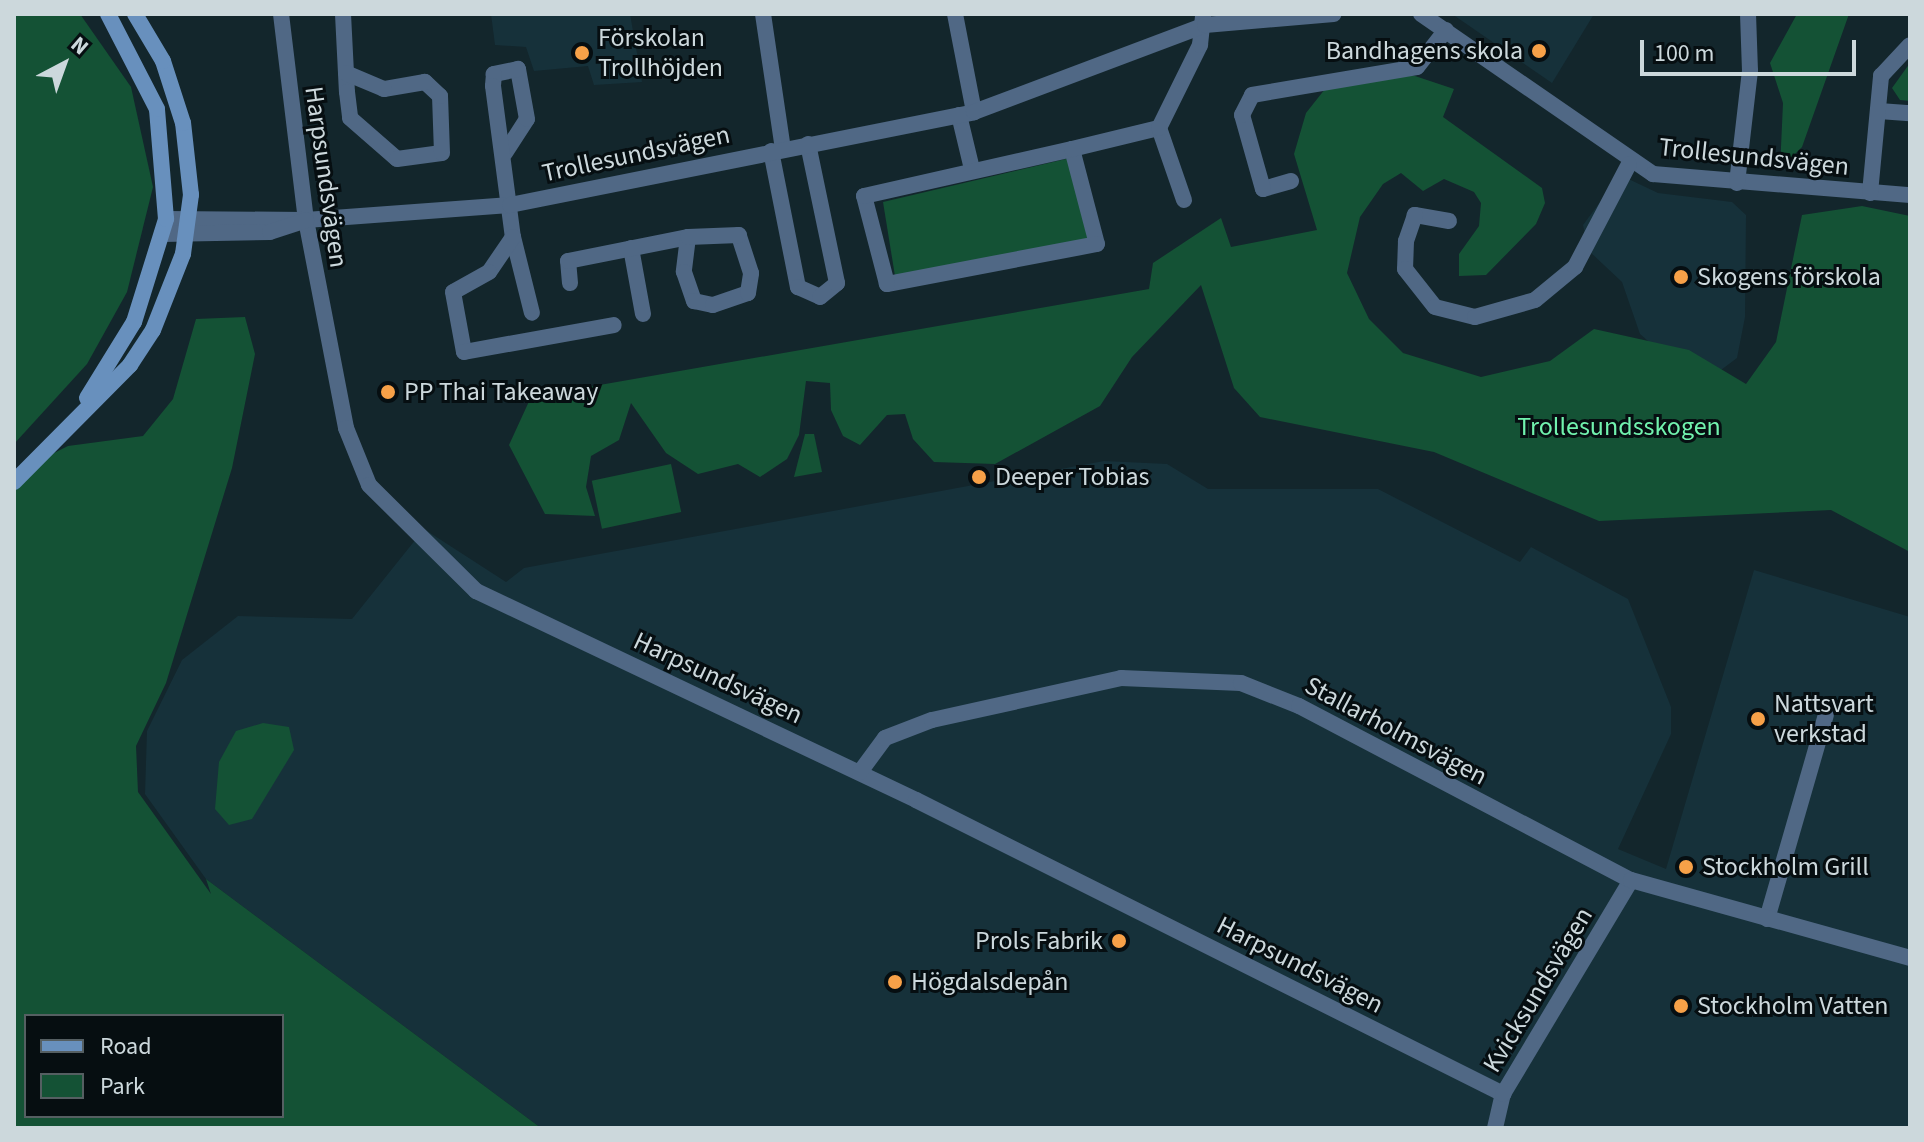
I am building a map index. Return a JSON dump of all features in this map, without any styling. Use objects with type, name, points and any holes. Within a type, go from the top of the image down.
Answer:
[{"type":"main road","points":[[80,409],[134,322],[164,226],[157,109],[108,14]]},
{"type":"main road","points":[[14,482],[80,409],[130,365],[153,330],[188,227],[177,99],[135,14]]},
{"type":"street","name":"Harpsundsvägen","points":[[281,14],[306,220],[346,428],[369,485],[420,542],[476,591],[860,772],[1503,1094]]},
{"type":"street","name":"Harpsundsvägen","points":[[343,14],[346,73],[350,118],[397,159],[442,153],[440,96],[425,82],[384,89],[346,73]]},
{"type":"street","name":"Trollesundsvägen","points":[[763,14],[777,150],[798,287],[820,297],[837,283],[808,144]]},
{"type":"street","points":[[955,14],[972,169]]},
{"type":"street","name":"Trollesundsvägen","points":[[164,226],[243,226],[510,205],[967,113],[1204,20],[1334,14]]},
{"type":"street","name":"Trollesundsvägen","points":[[1421,14],[1629,164],[1653,174],[1910,195]]},
{"type":"street","points":[[1737,183],[1750,71],[1748,14]]},
{"type":"street","points":[[1184,200],[1159,128],[1204,20]]},
{"type":"street","points":[[1291,181],[1263,189],[1242,115],[1252,95],[1417,67],[1446,30]]},
{"type":"street","points":[[1870,193],[1881,76],[1910,45]]},
{"type":"street","points":[[1879,111],[1910,113]]},
{"type":"street","points":[[1072,149],[1097,244],[887,284],[864,196],[1159,128]]},
{"type":"street","name":"Trollesundsvägen","points":[[505,153],[513,237],[532,313]]},
{"type":"street","points":[[1449,221],[1415,215],[1406,241],[1405,269],[1435,307],[1475,317],[1535,300],[1575,267],[1629,164]]},
{"type":"street","points":[[570,283],[568,261],[688,237],[739,235],[751,273],[748,293],[713,305],[694,301],[684,272],[688,237]]},
{"type":"street","points":[[513,237],[489,272],[453,292],[464,352],[614,325]]},
{"type":"street","points":[[631,248],[643,314]]},
{"type":"street","name":"Stallarholmsvägen","points":[[860,772],[885,738],[932,720],[1121,678],[1241,683],[1299,706],[1631,880],[1910,958]]},
{"type":"street","points":[[1767,919],[1826,715]]},
{"type":"street","name":"Kvicksundsvägen","points":[[1495,1128],[1503,1094],[1631,880]]},
{"type":"shaded area","name":"Förskolan Trollhöjden","points":[[491,14],[630,14],[642,82],[594,85],[588,66],[534,71],[526,47],[495,45]]},
{"type":"shaded area","name":"Bandhagens skola","points":[[1452,14],[1594,14],[1552,83]]},
{"type":"shaded area","name":"Skogens förskola","points":[[1620,175],[1658,193],[1732,202],[1746,215],[1745,317],[1737,358],[1717,373],[1663,354],[1640,334],[1622,282],[1589,251],[1583,225]]},
{"type":"shaded area","points":[[1104,461],[1167,464],[1208,489],[1378,489],[1520,562],[1531,547],[1628,599],[1671,707],[1671,734],[1618,849],[1666,869],[1754,570],[1910,617],[1910,1128],[541,1128],[206,879],[145,794],[147,731],[182,660],[238,616],[352,619],[424,529],[506,582],[524,568]]},
{"type":"green space","points":[[14,14],[80,14],[131,87],[153,187],[127,292],[87,364],[14,444]]},
{"type":"green space","points":[[1797,14],[1849,14],[1802,147],[1780,169],[1783,103],[1770,63]]},
{"type":"green space","points":[[1910,63],[1910,101],[1900,100],[1892,88]]},
{"type":"green space","name":"Trollesundsskogen","points":[[1377,76],[1415,76],[1454,89],[1443,117],[1542,188],[1545,203],[1536,224],[1486,275],[1459,276],[1459,254],[1479,226],[1481,203],[1474,192],[1444,179],[1423,191],[1401,173],[1383,184],[1360,217],[1347,273],[1369,319],[1403,353],[1481,377],[1550,361],[1594,329],[1689,350],[1746,384],[1776,342],[1802,215],[1862,206],[1910,216],[1910,552],[1831,510],[1599,521],[1434,452],[1260,417],[1234,388],[1201,285],[1132,357],[1100,406],[995,464],[934,462],[913,439],[905,414],[887,415],[860,445],[843,436],[831,410],[830,383],[806,381],[799,435],[787,459],[760,477],[738,464],[698,474],[666,453],[631,403],[619,440],[591,456],[586,487],[595,516],[545,514],[509,445],[531,397],[1149,289],[1153,263],[1221,218],[1231,247],[1317,230],[1294,154],[1306,113],[1325,89]]},
{"type":"green space","points":[[1070,158],[1093,242],[895,276],[883,202]]},
{"type":"green space","points":[[245,317],[255,354],[232,468],[166,683],[136,746],[138,792],[211,894],[206,879],[541,1128],[14,1128],[14,492],[36,462],[68,446],[143,436],[173,399],[196,319]]},
{"type":"green space","points":[[805,434],[814,434],[822,472],[794,477]]},
{"type":"green space","points":[[671,464],[681,512],[602,529],[592,481]]},
{"type":"green space","points":[[263,723],[289,727],[294,750],[252,819],[229,825],[215,809],[219,762],[236,731]]},
{"type":"place","name":"Bandhagens skola","points":[[1539,51]]},
{"type":"place","name":"Förskolan Trollhöjden","points":[[582,53]]},
{"type":"place","name":"Skogens förskola","points":[[1681,277]]},
{"type":"place","name":"PP Thai Takeaway","points":[[388,392]]},
{"type":"place","name":"Deeper Tobias","points":[[979,477]]},
{"type":"place","name":"Nattsvart verkstad","points":[[1758,719]]},
{"type":"place","name":"Stockholm Grill","points":[[1686,867]]},
{"type":"place","name":"Prols Fabrik","points":[[1119,941]]},
{"type":"place","name":"Högdalsdepån","points":[[895,982]]},
{"type":"place","name":"Stockholm Vatten","points":[[1681,1006]]}]
